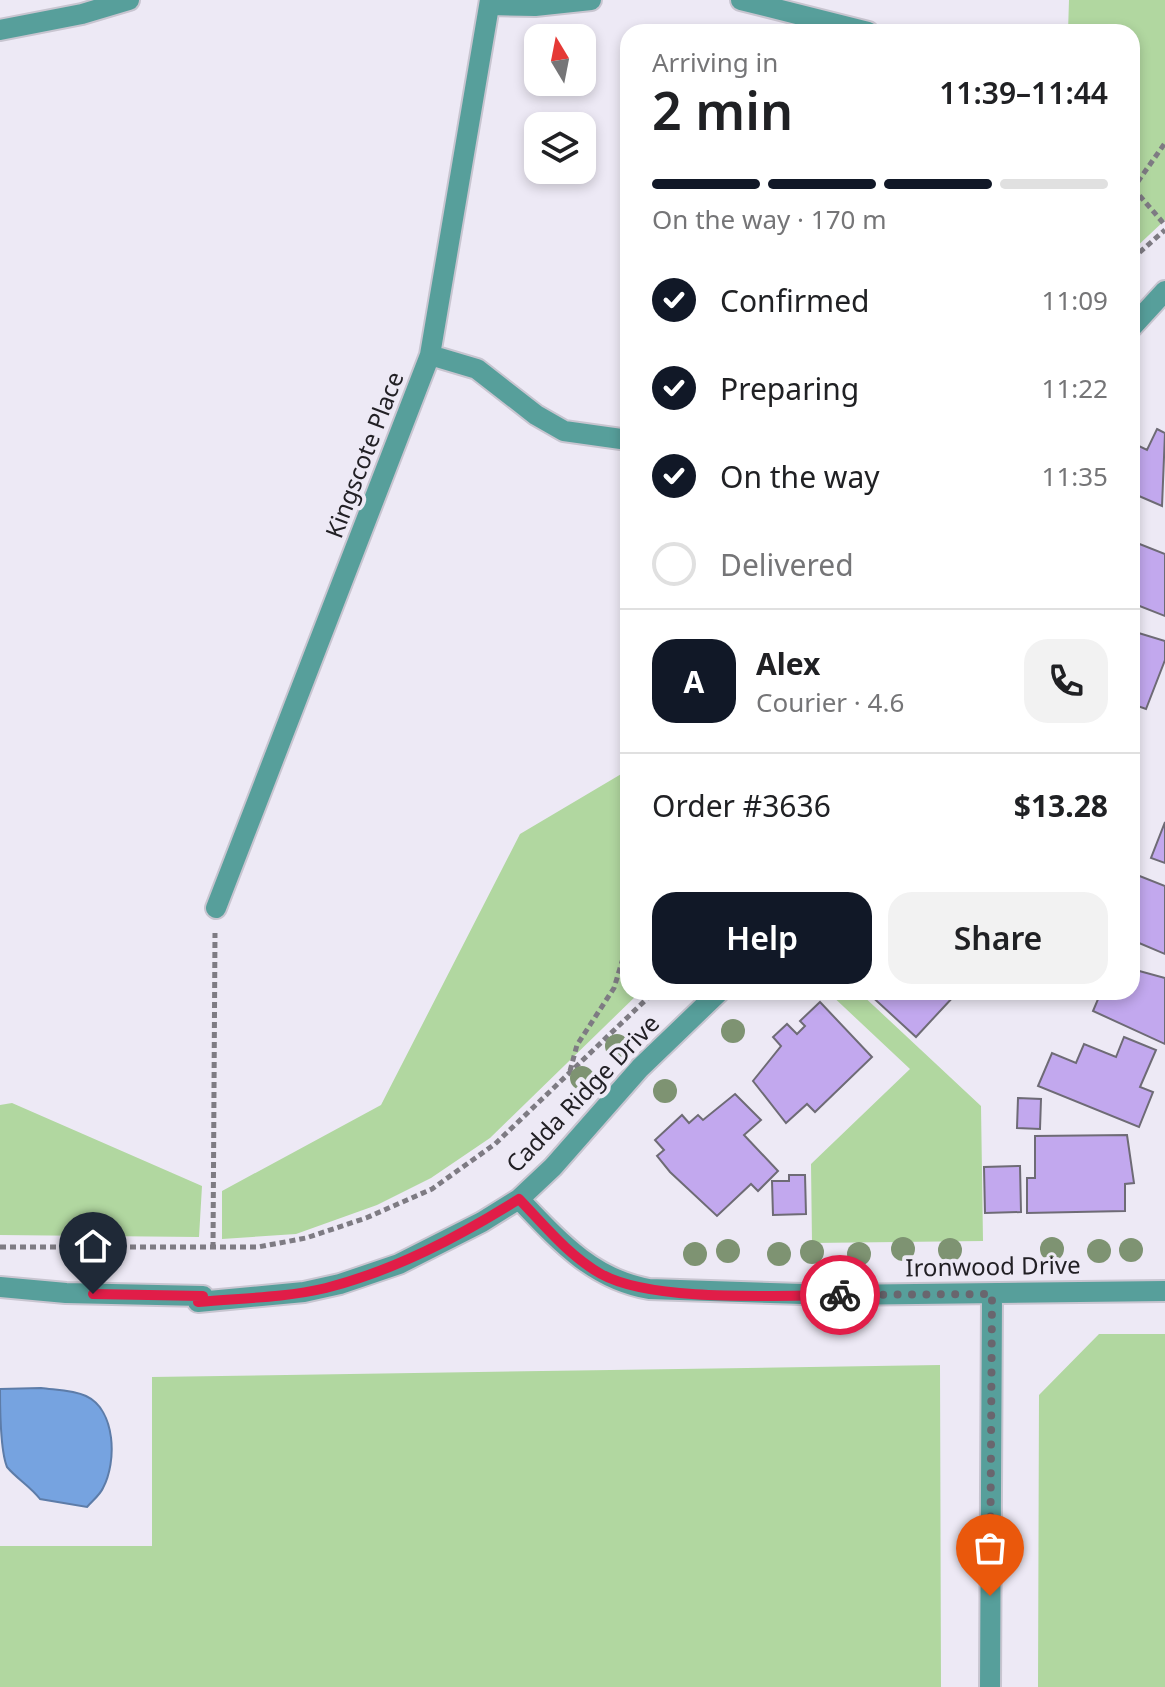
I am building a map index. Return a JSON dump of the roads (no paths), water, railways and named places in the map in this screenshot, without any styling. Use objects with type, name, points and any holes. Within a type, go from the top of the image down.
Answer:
[{"type":"street","points":[[0,30],[82,14],[129,0]]},
{"type":"street","points":[[490,2],[535,6],[591,0]]},
{"type":"street","points":[[741,0],[836,24]]},
{"type":"street","name":"Kingscote Place","points":[[216,908],[430,355],[490,2]]},
{"type":"street","points":[[1140,318],[1165,291]]},
{"type":"street","points":[[430,355],[477,369],[536,415],[564,431],[620,439]]},
{"type":"street","name":"Cadda Ridge Drive","points":[[0,1287],[66,1293],[203,1296],[198,1302],[304,1292],[399,1264],[439,1246],[519,1199],[587,1131],[640,1068],[711,1000]]},
{"type":"street","name":"Ironwood Drive","points":[[519,1199],[573,1254],[598,1272],[628,1285],[698,1293],[1165,1291]]},
{"type":"street","points":[[990,1687],[992,1294]]},
{"type":"water","points":[[41,1388],[86,1396],[96,1403],[108,1424],[112,1451],[108,1477],[102,1491],[87,1507],[40,1499],[7,1467],[0,1419],[0,1389]]}]
